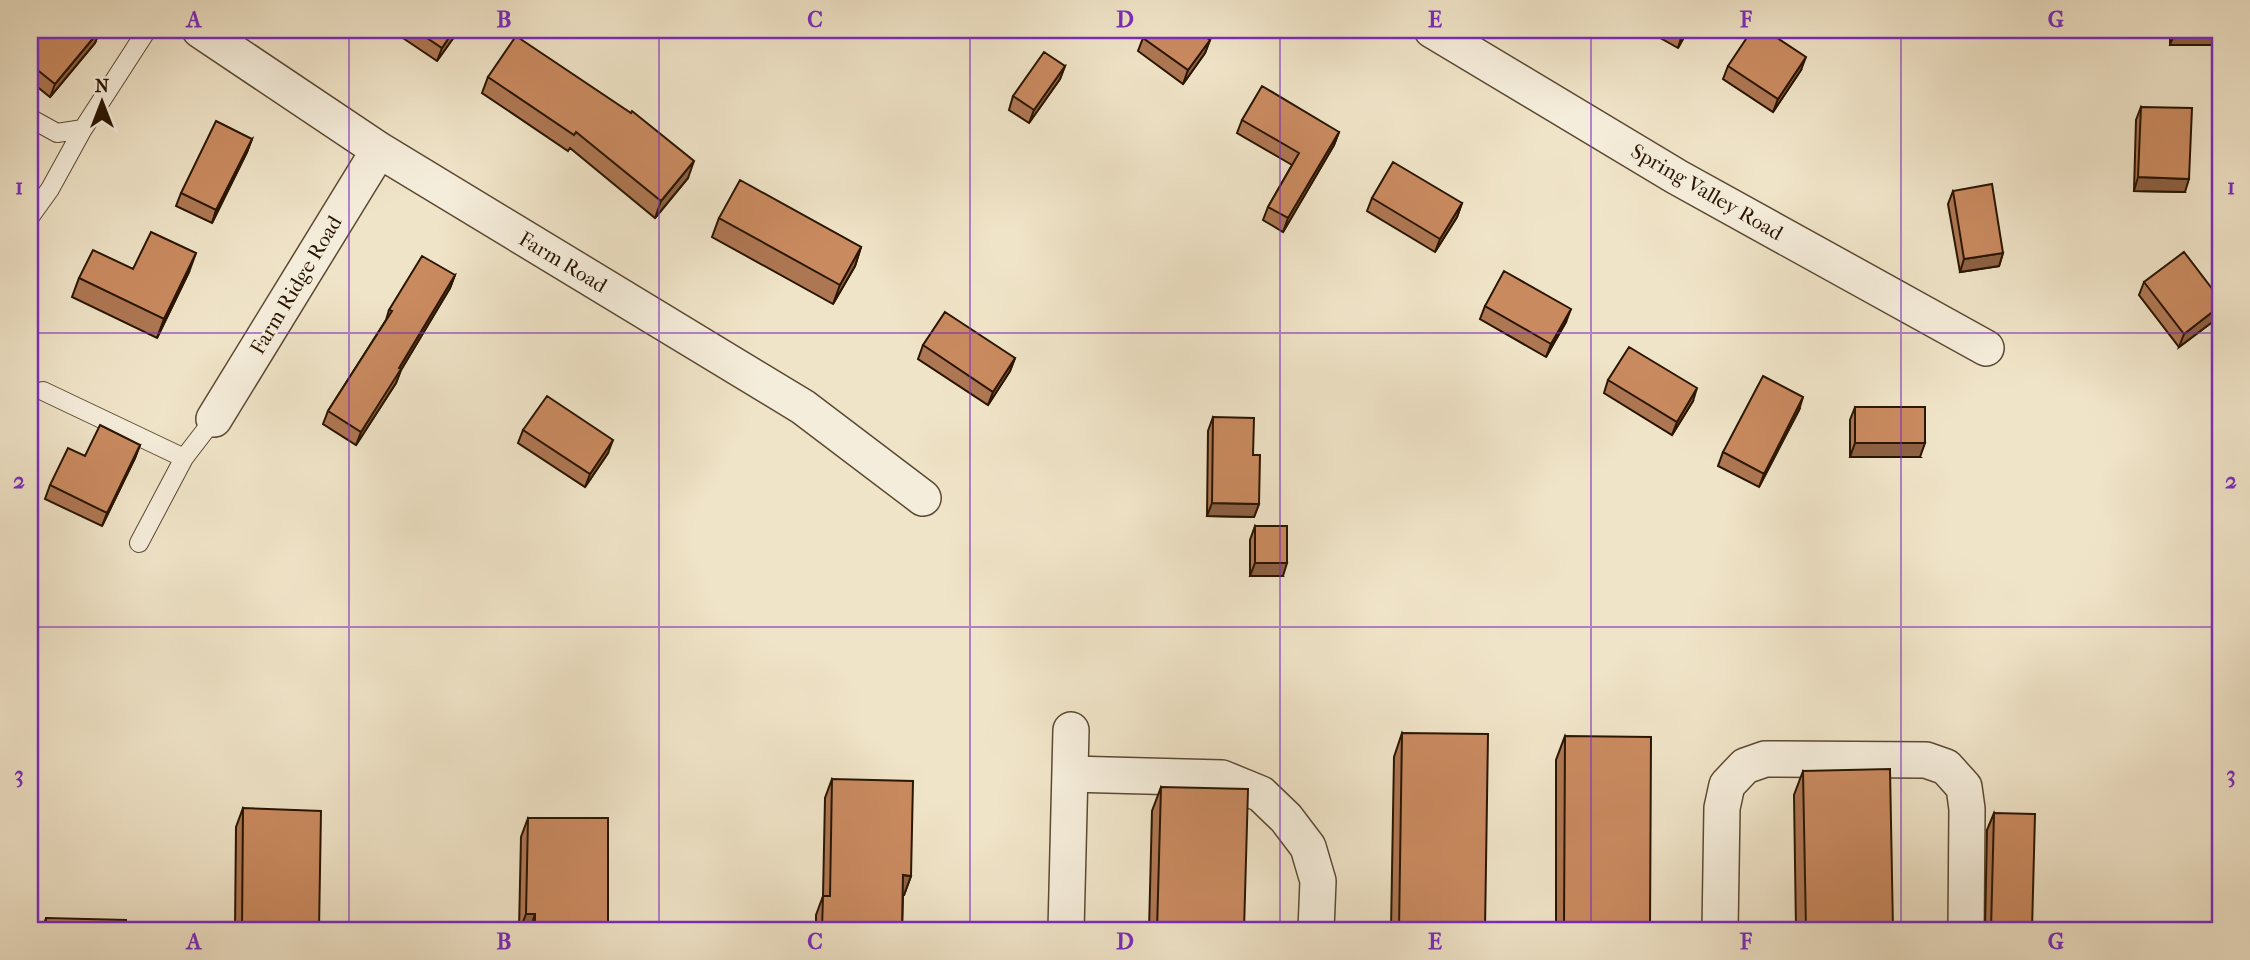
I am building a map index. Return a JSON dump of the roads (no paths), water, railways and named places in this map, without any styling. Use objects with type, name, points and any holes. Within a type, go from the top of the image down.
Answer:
[{"type":"street","name":"Farm Road","points":[[200,30],[379,150],[803,407],[923,498]]},
{"type":"street","name":"Spring Valley Road","points":[[1432,30],[1677,177],[1986,348]]},
{"type":"street","name":"Farm Ridge Road","points":[[214,419],[379,150]]},
{"type":"street","points":[[1066,930],[1071,730]]},
{"type":"street","points":[[1720,930],[1722,808],[1727,785],[1745,766],[1765,759],[1926,760],[1946,767],[1964,787],[1967,809],[1966,930]]},
{"type":"street","points":[[1070,774],[1222,778],[1261,794],[1286,818],[1308,847],[1318,881],[1316,930]]},
{"type":"lane","points":[[30,216],[50,189],[83,129],[147,30]]},
{"type":"lane","points":[[30,118],[57,133],[83,129]]},
{"type":"lane","points":[[43,391],[184,458]]},
{"type":"lane","points":[[139,543],[184,458],[214,419]]}]
